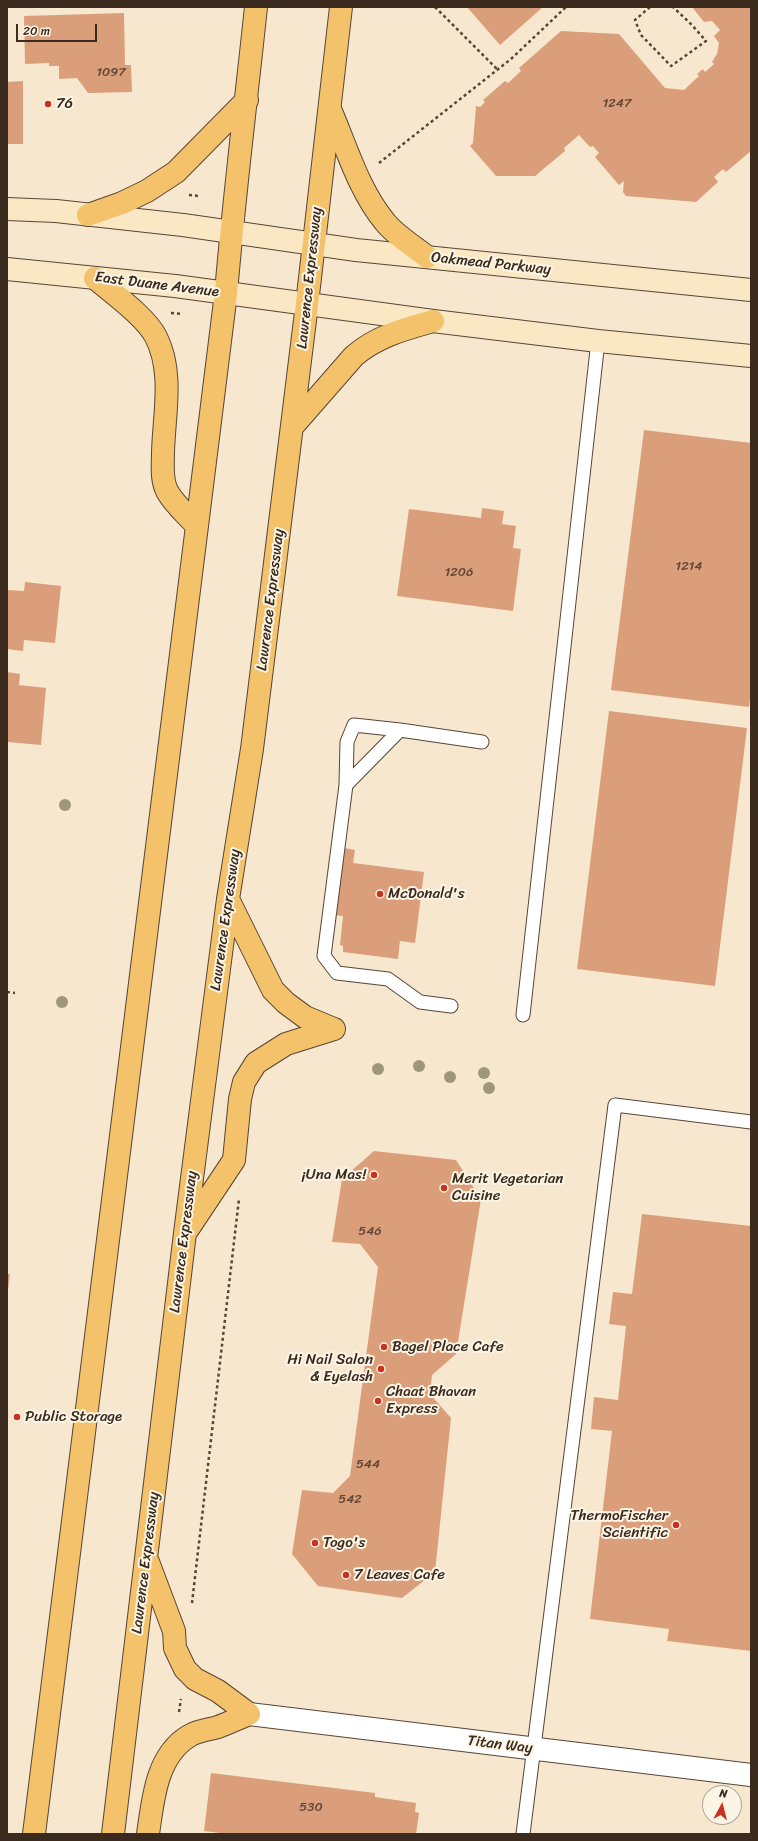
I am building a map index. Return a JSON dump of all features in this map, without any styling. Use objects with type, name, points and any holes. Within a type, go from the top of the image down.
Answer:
[{"type":"highway","points":[[34,1834],[226,293],[231,232],[247,100],[256,7]]},
{"type":"highway","name":"Lawrence Expressway","points":[[113,1834],[185,1233],[228,898],[252,749],[308,304],[341,7]]},
{"type":"highway","points":[[88,215],[128,200],[163,182],[176,172],[247,100]]},
{"type":"highway","points":[[330,109],[362,185],[375,209],[386,223],[428,257]]},
{"type":"highway","points":[[95,278],[143,321],[156,336],[165,369],[167,396],[163,435],[162,473],[167,491],[197,526]]},
{"type":"highway","points":[[292,427],[354,356],[364,347],[383,336],[433,321]]},
{"type":"highway","points":[[185,1233],[234,1160],[240,1099],[244,1082],[256,1063],[286,1044],[334,1029],[305,1017],[286,1003],[273,990],[228,898]]},
{"type":"highway","points":[[147,1560],[174,1631],[175,1648],[179,1658],[195,1680],[218,1691],[249,1714]]},
{"type":"highway","points":[[148,1834],[154,1792],[164,1764],[175,1746],[203,1730],[216,1728],[249,1714]]},
{"type":"main road","points":[[7,209],[88,215],[231,232]]},
{"type":"main road","name":"Oakmead Parkway","points":[[231,232],[428,257],[751,290]]},
{"type":"main road","name":"East Duane Avenue","points":[[7,270],[95,278],[308,304]]},
{"type":"main road","points":[[308,304],[598,341],[751,356]]},
{"type":"street","name":"Titan Way","points":[[249,1714],[751,1776]]},
{"type":"lane","points":[[523,1015],[598,341]]},
{"type":"lane","points":[[451,1006],[420,1002],[388,978],[337,973],[324,956],[346,785],[347,742],[354,724],[482,742]]},
{"type":"lane","points":[[346,785],[400,730]]},
{"type":"lane","points":[[523,1834],[615,1105],[751,1122]]},
{"type":"path","points":[[435,7],[497,69]]},
{"type":"path","points":[[376,166],[497,69],[566,7]]},
{"type":"path","points":[[650,7],[635,20],[641,36],[671,66],[706,41],[692,24],[673,7]]},
{"type":"path","points":[[187,194],[199,196]]},
{"type":"path","points":[[172,313],[182,314]]},
{"type":"path","points":[[7,992],[15,993]]},
{"type":"path","points":[[191,1607],[239,1199]]},
{"type":"path","points":[[192,1676],[182,1694],[179,1717],[194,1734]]},
{"type":"building","points":[[467,7],[543,7],[500,45]]},
{"type":"building","points":[[692,7],[751,7],[751,151],[726,172],[723,169],[714,177],[718,182],[696,202],[626,196],[623,192],[624,181],[619,185],[595,157],[599,153],[593,146],[590,147],[579,135],[564,148],[565,151],[535,176],[496,176],[470,146],[473,143],[476,106],[480,107],[485,102],[483,100],[505,81],[508,83],[521,71],[519,68],[561,31],[619,34],[665,88],[684,90],[699,76],[697,74],[703,69],[705,72],[714,64],[712,62],[717,54],[719,43],[714,36],[720,30],[712,21],[704,22]]},
{"type":"building","points":[[124,13],[125,65],[131,65],[132,92],[88,93],[77,78],[59,79],[59,66],[49,66],[49,63],[25,64],[24,16]]},
{"type":"building","points":[[23,81],[23,144],[7,144],[7,82]]},
{"type":"building","points":[[644,430],[751,443],[751,690],[749,707],[611,690]]},
{"type":"building","points":[[482,508],[504,511],[502,524],[516,526],[513,548],[521,549],[513,611],[397,596],[409,509],[481,518]]},
{"type":"building","points":[[25,582],[61,586],[55,643],[24,640],[23,651],[7,649],[7,590],[24,591]]},
{"type":"building","points":[[7,672],[20,674],[19,685],[46,688],[41,745],[8,742]]},
{"type":"building","points":[[609,711],[747,728],[715,986],[577,969]]},
{"type":"building","name":"McDonald's","points":[[344,848],[355,850],[353,863],[424,872],[415,943],[400,941],[398,959],[343,952],[343,946],[340,945],[343,916],[335,915]]},
{"type":"building","points":[[374,1151],[456,1160],[481,1199],[456,1354],[432,1375],[430,1394],[451,1418],[435,1572],[402,1598],[318,1586],[292,1554],[302,1490],[333,1493],[350,1476],[378,1267],[360,1244],[332,1242],[342,1179]]},
{"type":"building","name":"ThermoFischer Scientific","points":[[642,1214],[751,1226],[751,1651],[667,1641],[669,1629],[590,1619],[612,1431],[591,1429],[594,1397],[618,1400],[626,1326],[609,1324],[613,1292],[632,1294]]},
{"type":"building","points":[[7,1274],[10,1274],[8,1290],[7,1289]]},
{"type":"building","points":[[211,1773],[375,1793],[375,1797],[416,1803],[415,1812],[419,1813],[416,1834],[228,1834],[204,1831]]},
{"type":"place","name":"76","points":[[48,104]]},
{"type":"place","name":"McDonald's","points":[[380,894]]},
{"type":"place","name":"¡Una Mas!","points":[[374,1175]]},
{"type":"place","name":"Merit Vegetarian Cuisine","points":[[444,1188]]},
{"type":"place","name":"Bagel Place Cafe","points":[[384,1347]]},
{"type":"place","name":"Hi Nail Salon & Eyelash","points":[[381,1369]]},
{"type":"place","name":"Chaat Bhavan Express","points":[[378,1401]]},
{"type":"place","name":"Public Storage","points":[[17,1417]]},
{"type":"place","name":"ThermoFischer Scientific","points":[[676,1525]]},
{"type":"place","name":"Togo's","points":[[315,1543]]},
{"type":"place","name":"7 Leaves Cafe","points":[[346,1575]]}]
